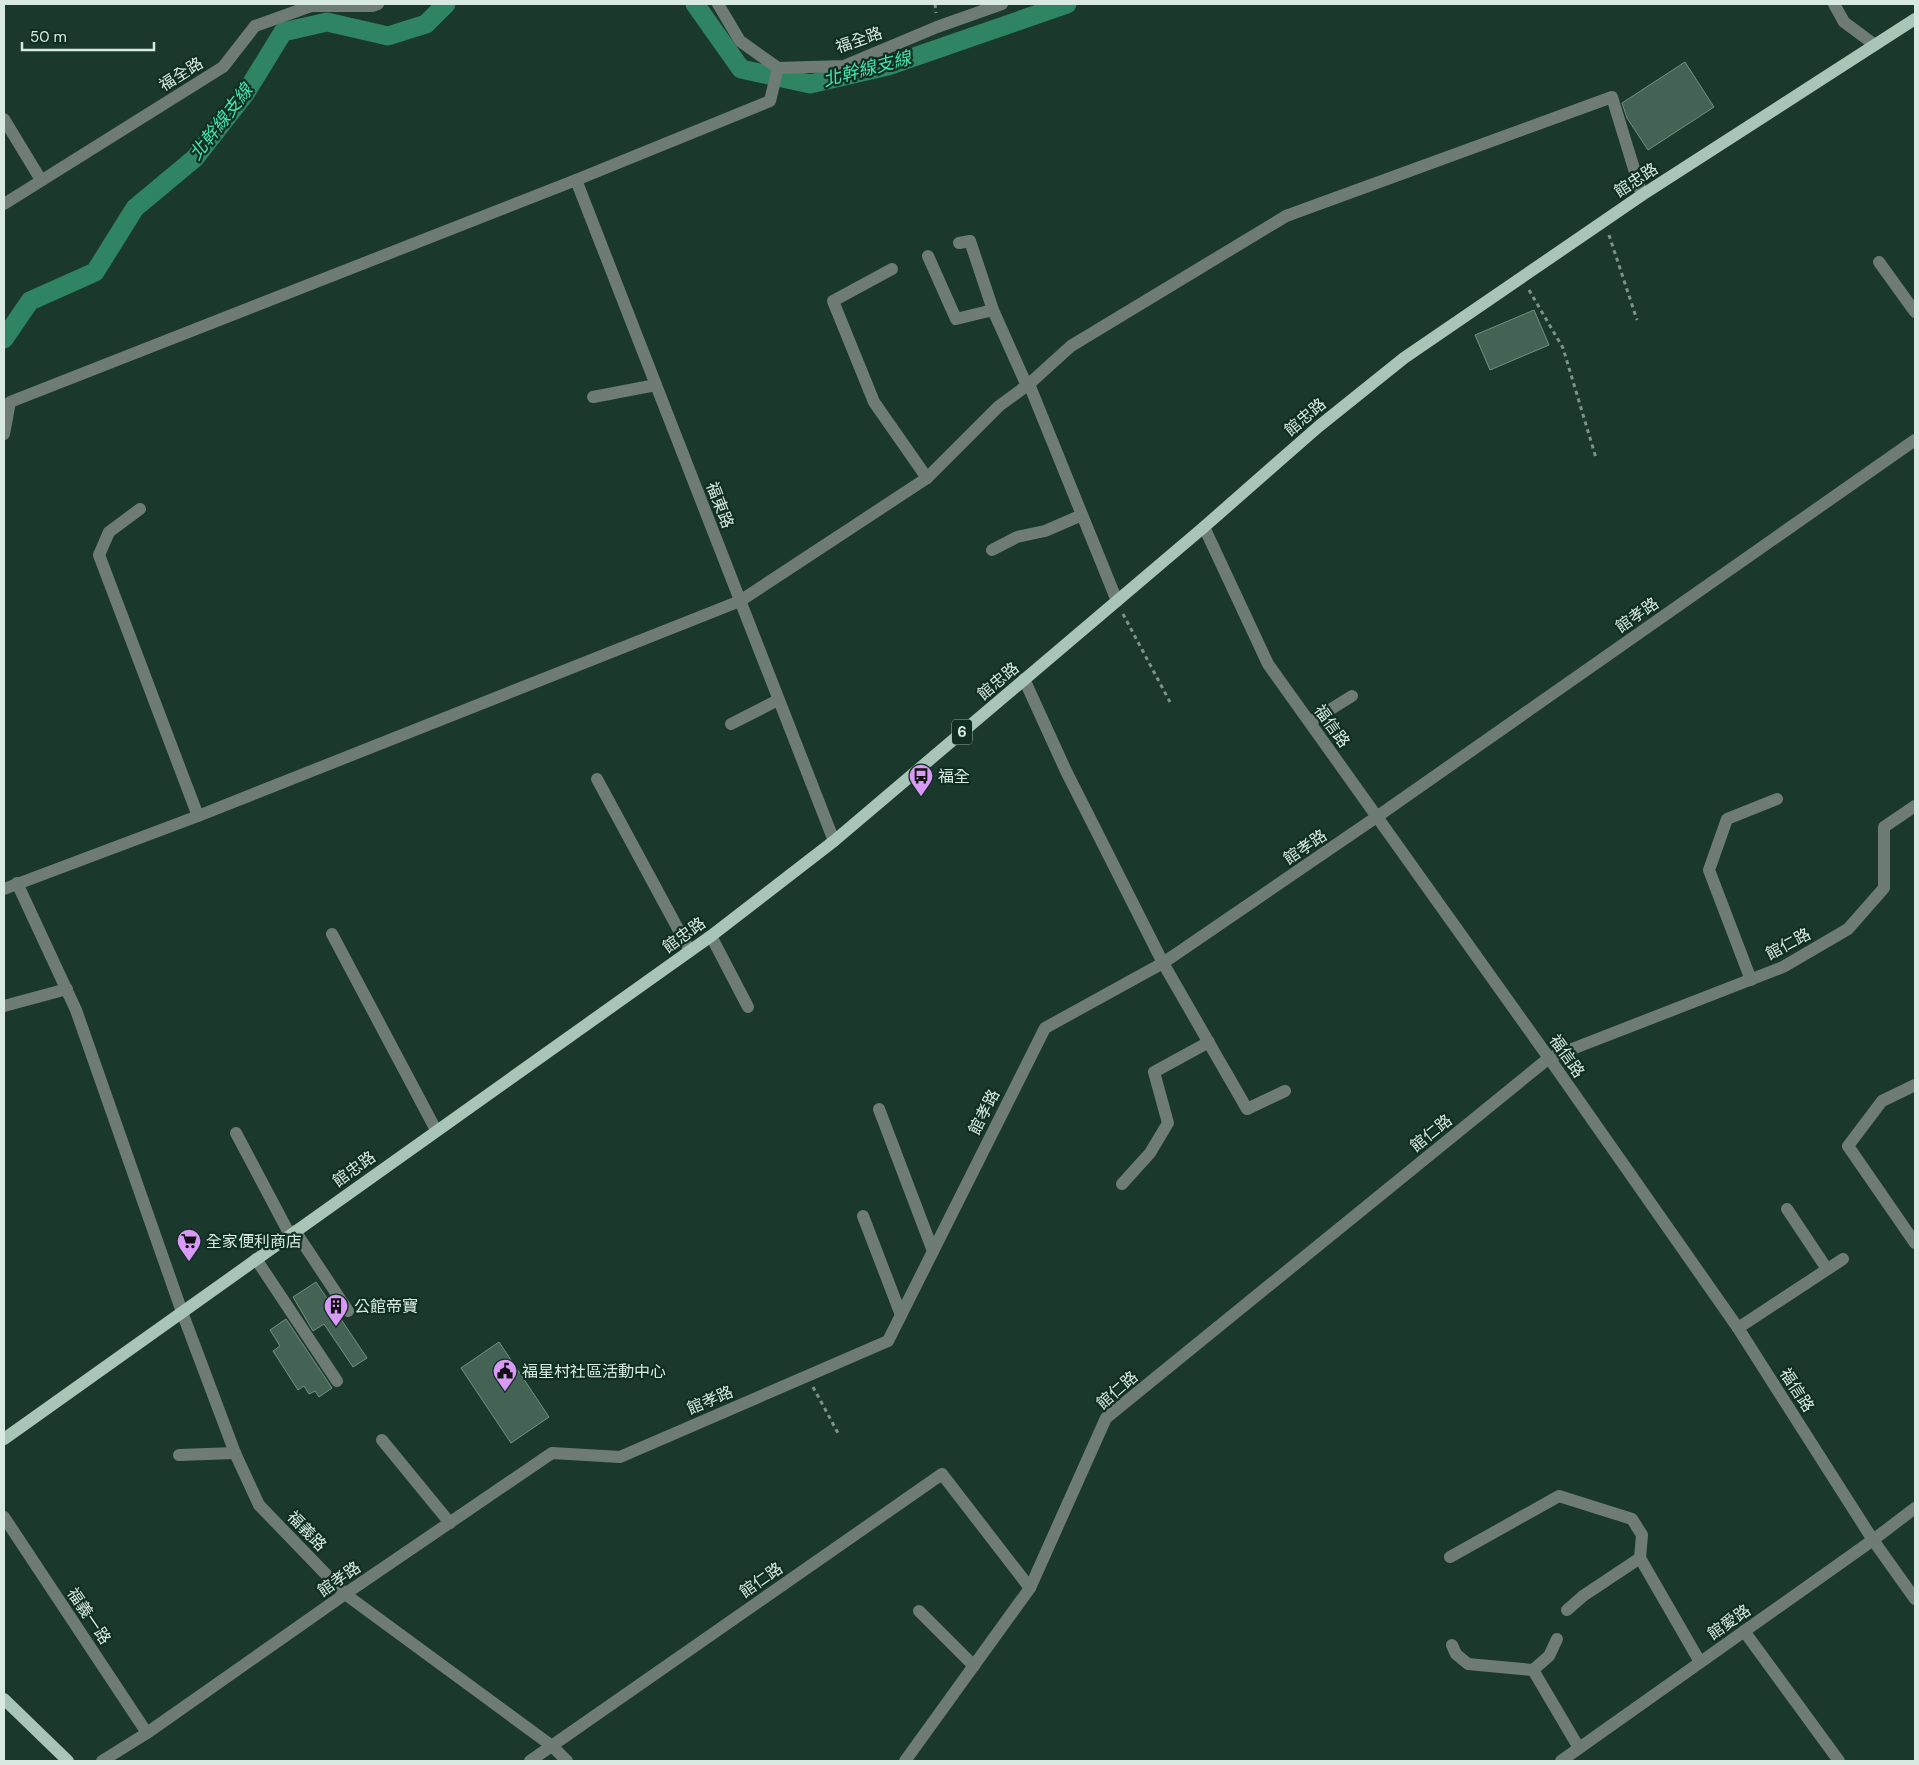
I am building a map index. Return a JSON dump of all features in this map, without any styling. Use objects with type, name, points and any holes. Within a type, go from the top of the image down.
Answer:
[{"type":"main road","name":"館忠路","points":[[4,1439],[711,936],[834,841],[1204,527],[1318,427],[1404,358],[1642,195],[1915,19]]},
{"type":"main road","points":[[4,1699],[68,1761]]},
{"type":"street","name":"福全路","points":[[4,204],[223,66],[255,26],[311,6],[373,6],[378,4]]},
{"type":"street","points":[[4,434],[10,402],[576,180],[770,101],[778,68],[740,41],[718,4]]},
{"type":"street","name":"福全路","points":[[778,68],[844,66],[937,27],[1002,4]]},
{"type":"street","points":[[1834,4],[1844,22],[1875,45]]},
{"type":"street","points":[[4,888],[198,816],[740,601],[927,478],[999,406],[1028,385],[1071,346],[1286,216],[1612,98],[1642,195]]},
{"type":"street","points":[[4,119],[41,180]]},
{"type":"street","name":"福東路","points":[[576,180],[834,841]]},
{"type":"street","points":[[959,243],[970,241],[993,310],[1028,385],[1117,601]]},
{"type":"street","points":[[928,256],[956,319],[993,310]]},
{"type":"street","points":[[1879,262],[1915,312]]},
{"type":"street","points":[[892,269],[834,301],[874,402],[927,478]]},
{"type":"street","points":[[593,398],[656,384]]},
{"type":"street","name":"館孝路","points":[[102,1761],[148,1733],[345,1594],[552,1453],[620,1457],[888,1341],[1044,1028],[1163,963],[1378,816],[1915,440]]},
{"type":"street","points":[[140,509],[109,532],[99,555],[198,816]]},
{"type":"street","points":[[992,550],[1017,537],[1045,531],[1082,515]]},
{"type":"street","name":"福信路","points":[[1204,527],[1268,664],[1378,816],[1738,1328],[1873,1540],[1915,1598]]},
{"type":"street","points":[[1024,679],[1066,771],[1163,963],[1247,1109],[1284,1091]]},
{"type":"street","points":[[1310,722],[1352,696]]},
{"type":"street","points":[[730,724],[778,700]]},
{"type":"street","points":[[597,779],[690,951]]},
{"type":"street","points":[[1751,980],[1709,870],[1727,819],[1776,799]]},
{"type":"street","name":"館仁路","points":[[905,1761],[1030,1588],[1106,1418],[1549,1058],[1783,967],[1848,929],[1884,888],[1884,827],[1915,806]]},
{"type":"street","name":"福義路","points":[[17,883],[80,1019],[182,1312],[235,1453],[260,1505],[345,1594],[552,1746],[567,1761]]},
{"type":"street","points":[[332,934],[436,1130]]},
{"type":"street","points":[[711,936],[748,1007]]},
{"type":"street","points":[[4,1006],[67,989]]},
{"type":"street","points":[[1122,1184],[1150,1153],[1168,1123],[1154,1072],[1209,1042]]},
{"type":"street","points":[[1914,1238],[1848,1146],[1882,1101],[1915,1085]]},
{"type":"street","points":[[879,1109],[933,1250]]},
{"type":"street","points":[[236,1133],[292,1233],[348,1310]]},
{"type":"street","points":[[1787,1209],[1827,1269]]},
{"type":"street","points":[[863,1216],[901,1315]]},
{"type":"street","points":[[1738,1328],[1844,1258]]},
{"type":"street","points":[[256,1259],[337,1381]]},
{"type":"street","points":[[382,1440],[450,1523]]},
{"type":"street","points":[[179,1455],[235,1453]]},
{"type":"street","name":"館仁路","points":[[530,1761],[942,1474],[1030,1588]]},
{"type":"street","points":[[1450,1557],[1559,1496],[1632,1519],[1642,1535],[1640,1558],[1700,1662]]},
{"type":"street","name":"館愛路","points":[[1561,1761],[1873,1540],[1915,1508]]},
{"type":"street","name":"福義一路","points":[[4,1516],[148,1733]]},
{"type":"street","points":[[1567,1610],[1582,1596],[1640,1558]]},
{"type":"street","points":[[919,1611],[974,1666]]},
{"type":"street","points":[[1744,1631],[1839,1761]]},
{"type":"street","points":[[1452,1645],[1456,1654],[1468,1664],[1533,1670],[1549,1656],[1557,1639]]},
{"type":"street","points":[[1533,1670],[1579,1748]]},
{"type":"path","points":[[1604,221],[1638,320]]},
{"type":"path","points":[[1522,277],[1563,348],[1596,458]]},
{"type":"path","points":[[1117,601],[1170,702]]},
{"type":"path","points":[[807,1376],[838,1433]]},
{"type":"building","points":[[1685,62],[1714,107],[1648,150],[1627,118],[1622,103]]},
{"type":"building","points":[[1534,310],[1549,345],[1490,370],[1475,335]]},
{"type":"building","name":"公館帝寶","points":[[316,1282],[367,1358],[353,1367],[324,1324],[313,1331],[293,1297]]},
{"type":"building","points":[[286,1319],[332,1388],[319,1397],[315,1391],[309,1394],[304,1386],[298,1390],[273,1351],[280,1346],[270,1330]]},
{"type":"building","name":"福星村社區活動中心","points":[[499,1342],[549,1417],[511,1443],[461,1368]]},
{"type":"waterway","name":"北幹線支線","points":[[4,339],[30,301],[95,272],[135,208],[195,158],[245,94],[283,32],[327,22],[388,36],[426,24],[446,4]]},
{"type":"waterway","name":"北幹線支線","points":[[695,4],[741,69],[810,84],[888,66],[1067,4]]},
{"type":"place","name":"福全","points":[[921,797]]},
{"type":"place","name":"全家便利商店","points":[[189,1262]]},
{"type":"place","name":"公館帝寶","points":[[336,1327]]},
{"type":"place","name":"福星村社區活動中心","points":[[505,1392]]}]
